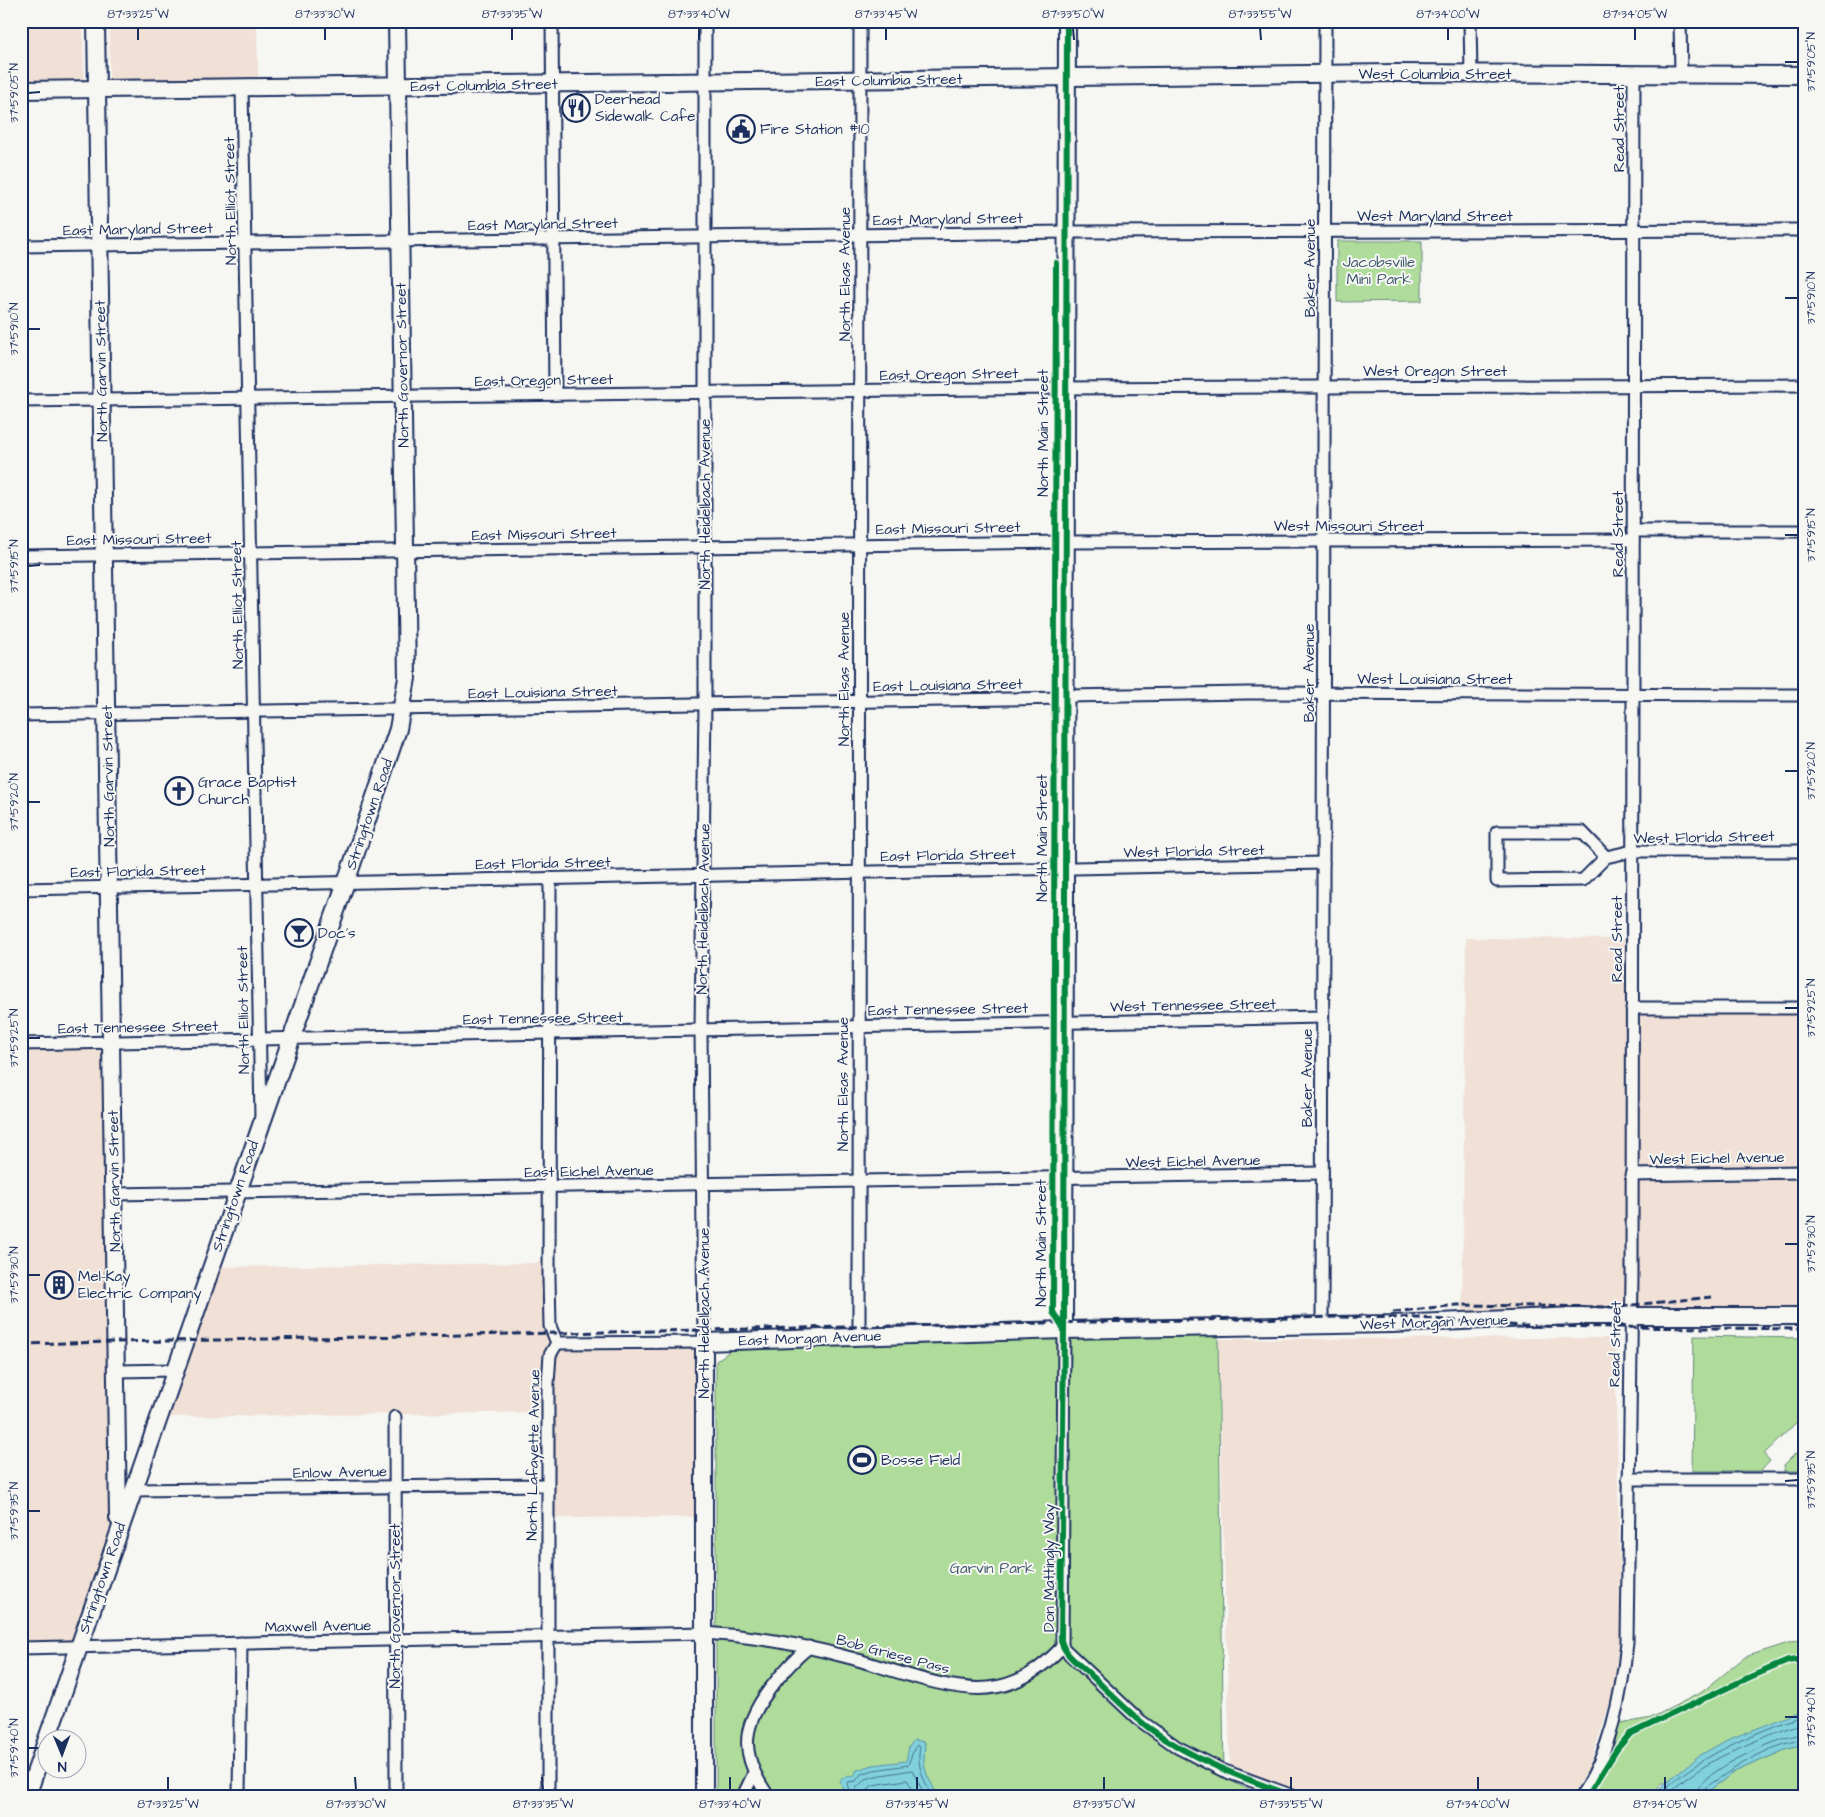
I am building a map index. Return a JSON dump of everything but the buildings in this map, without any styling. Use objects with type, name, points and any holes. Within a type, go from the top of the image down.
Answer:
[{"type":"main road","name":"North Garvin Street","points":[[96,21],[118,1530]]},
{"type":"main road","name":"North Governor Street","points":[[396,21],[407,678],[403,709]]},
{"type":"main road","name":"North Main Street","points":[[1064,1330],[1067,21]]},
{"type":"main road","name":"West Columbia Street","points":[[1067,77],[1326,74],[1804,75]]},
{"type":"main road","name":"East Columbia Street","points":[[21,90],[1067,77]]},
{"type":"main road","name":"Stringtown Road","points":[[27,1796],[118,1530],[346,882],[403,709]]},
{"type":"main road","name":"West Morgan Avenue","points":[[1064,1330],[1392,1324],[1630,1315],[1804,1316]]},
{"type":"main road","name":"East Morgan Avenue","points":[[704,1342],[1064,1330]]},
{"type":"main road","name":"North Heidelbach Avenue","points":[[704,1342],[704,1796]]},
{"type":"street","points":[[552,21],[555,394]]},
{"type":"street","name":"North Heidelbach Avenue","points":[[704,1342],[702,1030],[705,704],[705,21]]},
{"type":"street","name":"North Elsas Avenue","points":[[859,1336],[860,21]]},
{"type":"street","name":"Baker Avenue","points":[[1322,1325],[1325,21]]},
{"type":"street","points":[[1470,21],[1471,74]]},
{"type":"street","points":[[1680,21],[1681,74]]},
{"type":"street","name":"Read Street","points":[[1581,1796],[1606,1745],[1625,1663],[1630,1315],[1633,851],[1634,74]]},
{"type":"street","name":"North Elliot Street","points":[[242,88],[261,1123]]},
{"type":"street","name":"West Maryland Street","points":[[1066,232],[1804,230]]},
{"type":"street","name":"East Maryland Street","points":[[21,246],[1066,232]]},
{"type":"street","name":"West Oregon Street","points":[[1067,388],[1804,385]]},
{"type":"street","name":"East Oregon Street","points":[[21,401],[1067,388]]},
{"type":"street","name":"West Missouri Street","points":[[1066,542],[1324,541],[1804,531]]},
{"type":"street","name":"East Missouri Street","points":[[21,556],[1066,542]]},
{"type":"street","name":"West Louisiana Street","points":[[1066,697],[1323,693],[1804,694]]},
{"type":"street","name":"East Louisiana Street","points":[[21,716],[1066,697]]},
{"type":"street","points":[[1497,832],[1582,832],[1606,857],[1583,880],[1497,881],[1497,832]]},
{"type":"street","name":"West Florida Street","points":[[1606,857],[1633,851],[1804,851]]},
{"type":"street","name":"West Florida Street","points":[[1065,868],[1323,864]]},
{"type":"street","name":"East Florida Street","points":[[21,889],[1065,868]]},
{"type":"street","points":[[550,878],[550,1326],[557,1343]]},
{"type":"street","points":[[1632,1008],[1804,1008]]},
{"type":"street","name":"West Tennessee Street","points":[[1065,1022],[1322,1017]]},
{"type":"street","name":"East Tennessee Street","points":[[21,1044],[1065,1022]]},
{"type":"street","name":"West Eichel Avenue","points":[[1630,1175],[1804,1172]]},
{"type":"street","name":"West Eichel Avenue","points":[[1064,1178],[1322,1173]]},
{"type":"street","name":"East Eichel Avenue","points":[[114,1194],[1064,1178]]},
{"type":"street","name":"Don Mattingly Way","points":[[1064,1330],[1062,1647],[1138,1719],[1176,1746],[1222,1770],[1293,1796]]},
{"type":"street","name":"East Morgan Avenue","points":[[557,1343],[704,1342]]},
{"type":"street","name":"North Lafayette Avenue","points":[[548,1796],[547,1485],[550,1355],[557,1343]]},
{"type":"street","points":[[117,1371],[174,1370]]},
{"type":"street","name":"North Governor Street","points":[[395,1417],[396,1796]]},
{"type":"street","points":[[1628,1479],[1804,1479]]},
{"type":"street","name":"Enlow Avenue","points":[[133,1490],[547,1485]]},
{"type":"street","name":"Bob Griese Pass","points":[[705,1633],[763,1637],[809,1647],[932,1680],[975,1688],[1002,1686],[1017,1681],[1046,1664],[1062,1647]]},
{"type":"street","name":"Maxwell Avenue","points":[[21,1648],[705,1633]]},
{"type":"street","points":[[239,1796],[241,1643]]},
{"type":"street","points":[[768,1796],[754,1773],[747,1744],[748,1728],[754,1714],[776,1682],[809,1647]]},
{"type":"street","points":[[743,1796],[754,1773]]},
{"type":"shaded area","points":[[21,21],[83,21],[84,81],[21,82]]},
{"type":"shaded area","points":[[110,21],[257,21],[258,80],[109,82]]},
{"type":"shaded area","points":[[1466,938],[1632,939],[1631,1007],[1804,1009],[1804,1316],[1462,1322]]},
{"type":"shaded area","points":[[112,1042],[126,1342],[118,1530],[78,1646],[21,1647],[21,1044]]},
{"type":"shaded area","points":[[549,1263],[557,1343],[704,1342],[705,1517],[547,1518],[547,1412],[158,1417],[211,1267]]},
{"type":"shaded area","points":[[1615,1338],[1621,1644],[1615,1688],[1588,1769],[1571,1796],[1315,1796],[1230,1765],[1218,1339]]},
{"type":"green space","name":"Jacobsville Mini Park","points":[[1337,241],[1422,241],[1422,301],[1337,302]]},
{"type":"green space","name":"Garvin Park","points":[[1218,1336],[1224,1778],[1263,1796],[716,1796],[716,1361],[738,1345]]},
{"type":"green space","points":[[1694,1336],[1804,1338],[1804,1415],[1764,1454],[1770,1461],[1761,1471],[1692,1471]]},
{"type":"green space","points":[[1797,1452],[1800,1452],[1801,1461],[1804,1461],[1804,1471],[1785,1471],[1784,1465]]},
{"type":"green space","points":[[1804,1638],[1804,1710],[1661,1784],[1650,1796],[1589,1796],[1612,1760],[1613,1748],[1620,1724],[1651,1718],[1702,1692],[1745,1657]]},
{"type":"green space","points":[[1804,1745],[1804,1796],[1702,1796],[1734,1772],[1785,1750]]},
{"type":"water","points":[[1804,1710],[1804,1745],[1785,1750],[1734,1772],[1702,1796],[1650,1796],[1697,1757],[1727,1740]]},
{"type":"water","points":[[914,1740],[925,1742],[924,1763],[927,1775],[938,1796],[846,1796],[840,1782],[843,1777],[854,1776],[857,1770],[873,1765],[906,1761],[909,1747]]},
{"type":"railway","points":[[1393,1312],[1457,1305],[1612,1307],[1712,1297]]},
{"type":"railway","points":[[21,1344],[1337,1317],[1419,1318],[1523,1326],[1804,1329]]},
{"type":"cycle path","points":[[1067,21],[1064,1330],[1061,1640],[1066,1651],[1074,1660],[1149,1728],[1200,1759],[1293,1796]]},
{"type":"cycle path","points":[[1056,263],[1053,1312],[1064,1330]]},
{"type":"cycle path","points":[[1588,1796],[1617,1749],[1630,1734],[1750,1677],[1788,1661],[1804,1659]]},
{"type":"place","name":"Deerhead Sidewalk Cafe","points":[[576,108]]},
{"type":"place","name":"Fire Station #10","points":[[741,129]]},
{"type":"place","name":"Grace Baptist Church","points":[[179,791]]},
{"type":"place","name":"Doc's","points":[[299,933]]},
{"type":"place","name":"Mel-Kay Electric Company","points":[[59,1285]]},
{"type":"place","name":"Bosse Field","points":[[862,1460]]}]
